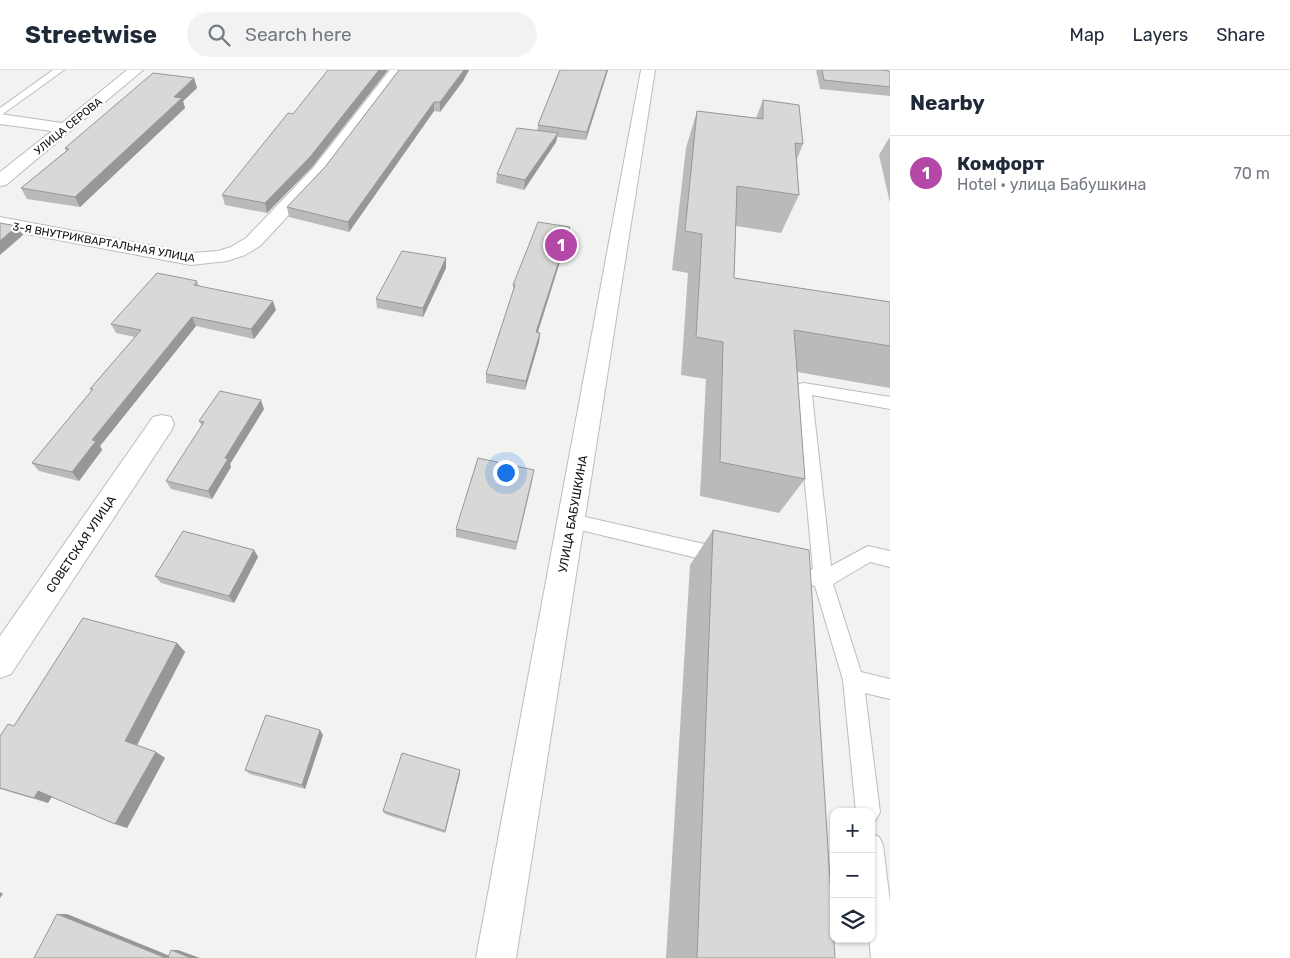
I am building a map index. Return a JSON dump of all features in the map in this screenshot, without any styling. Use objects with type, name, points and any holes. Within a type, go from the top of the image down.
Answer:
[{"type":"street","name":"УЛИЦА СЕРОВА","points":[[0,181],[136,70]]},
{"type":"street","name":"3-Я ВНУТРИКВАРТАЛЬНАЯ УЛИЦА","points":[[0,223],[192,259],[220,258],[254,242],[319,172],[397,70]]},
{"type":"street","name":"УЛИЦА БАБУШКИНА","points":[[496,958],[648,70]]},
{"type":"street","points":[[0,118],[66,128]]},
{"type":"street","name":"СОВЕТСКАЯ УЛИЦА","points":[[0,663],[162,424]]},
{"type":"lane","points":[[0,114],[59,70]]},
{"type":"lane","points":[[868,808],[853,680],[823,580],[804,388],[890,403]]},
{"type":"lane","points":[[572,521],[736,559]]},
{"type":"lane","points":[[794,573],[823,580],[868,554],[890,558]]},
{"type":"lane","points":[[853,680],[890,689]]},
{"type":"lane","points":[[872,853],[884,958]]},
{"type":"building","points":[[328,70],[379,70],[310,157],[265,203],[222,195],[288,113],[293,114]]},
{"type":"building","points":[[399,70],[464,70],[440,102],[434,102],[348,222],[287,207],[325,167]]},
{"type":"building","points":[[560,70],[607,70],[587,132],[538,125]]},
{"type":"building","points":[[822,70],[889,71],[890,87],[824,80]]},
{"type":"building","points":[[153,73],[194,78],[174,97],[182,98],[75,197],[21,188],[69,149],[65,148]]},
{"type":"building","points":[[763,100],[799,105],[803,144],[795,143],[799,195],[737,186],[734,278],[890,302],[890,346],[794,330],[805,479],[720,462],[723,342],[696,337],[702,234],[685,231],[697,111],[763,119]]},
{"type":"building","points":[[517,128],[558,133],[525,180],[497,174]]},
{"type":"building","points":[[538,222],[570,227],[536,332],[540,333],[526,381],[486,374],[515,285],[513,285]]},
{"type":"building","points":[[0,223],[17,226],[0,241]]},
{"type":"building","points":[[402,251],[446,258],[423,308],[376,299]]},
{"type":"building","points":[[157,273],[197,281],[194,285],[273,301],[251,329],[192,317],[92,440],[96,441],[72,472],[32,463],[93,389],[90,389],[141,330],[111,324]]},
{"type":"building","points":[[220,391],[261,400],[225,458],[228,459],[208,491],[166,481],[204,422],[199,421]]},
{"type":"building","points":[[478,458],[534,470],[517,542],[456,529]]},
{"type":"building","points":[[713,530],[809,550],[830,880],[830,943],[834,943],[835,958],[697,958]]},
{"type":"building","points":[[183,531],[254,550],[229,596],[155,576]]},
{"type":"building","points":[[83,618],[177,643],[125,741],[156,752],[115,824],[38,791],[34,798],[0,788],[0,736],[8,724],[14,726]]},
{"type":"building","points":[[266,715],[320,730],[302,785],[245,770]]},
{"type":"building","points":[[402,753],[460,770],[445,831],[383,811]]},
{"type":"building","points":[[57,914],[166,958],[34,958]]},
{"type":"building","points":[[171,950],[191,958],[168,958]]},
{"type":"place","name":"Комфорт","points":[[561,245]]}]
